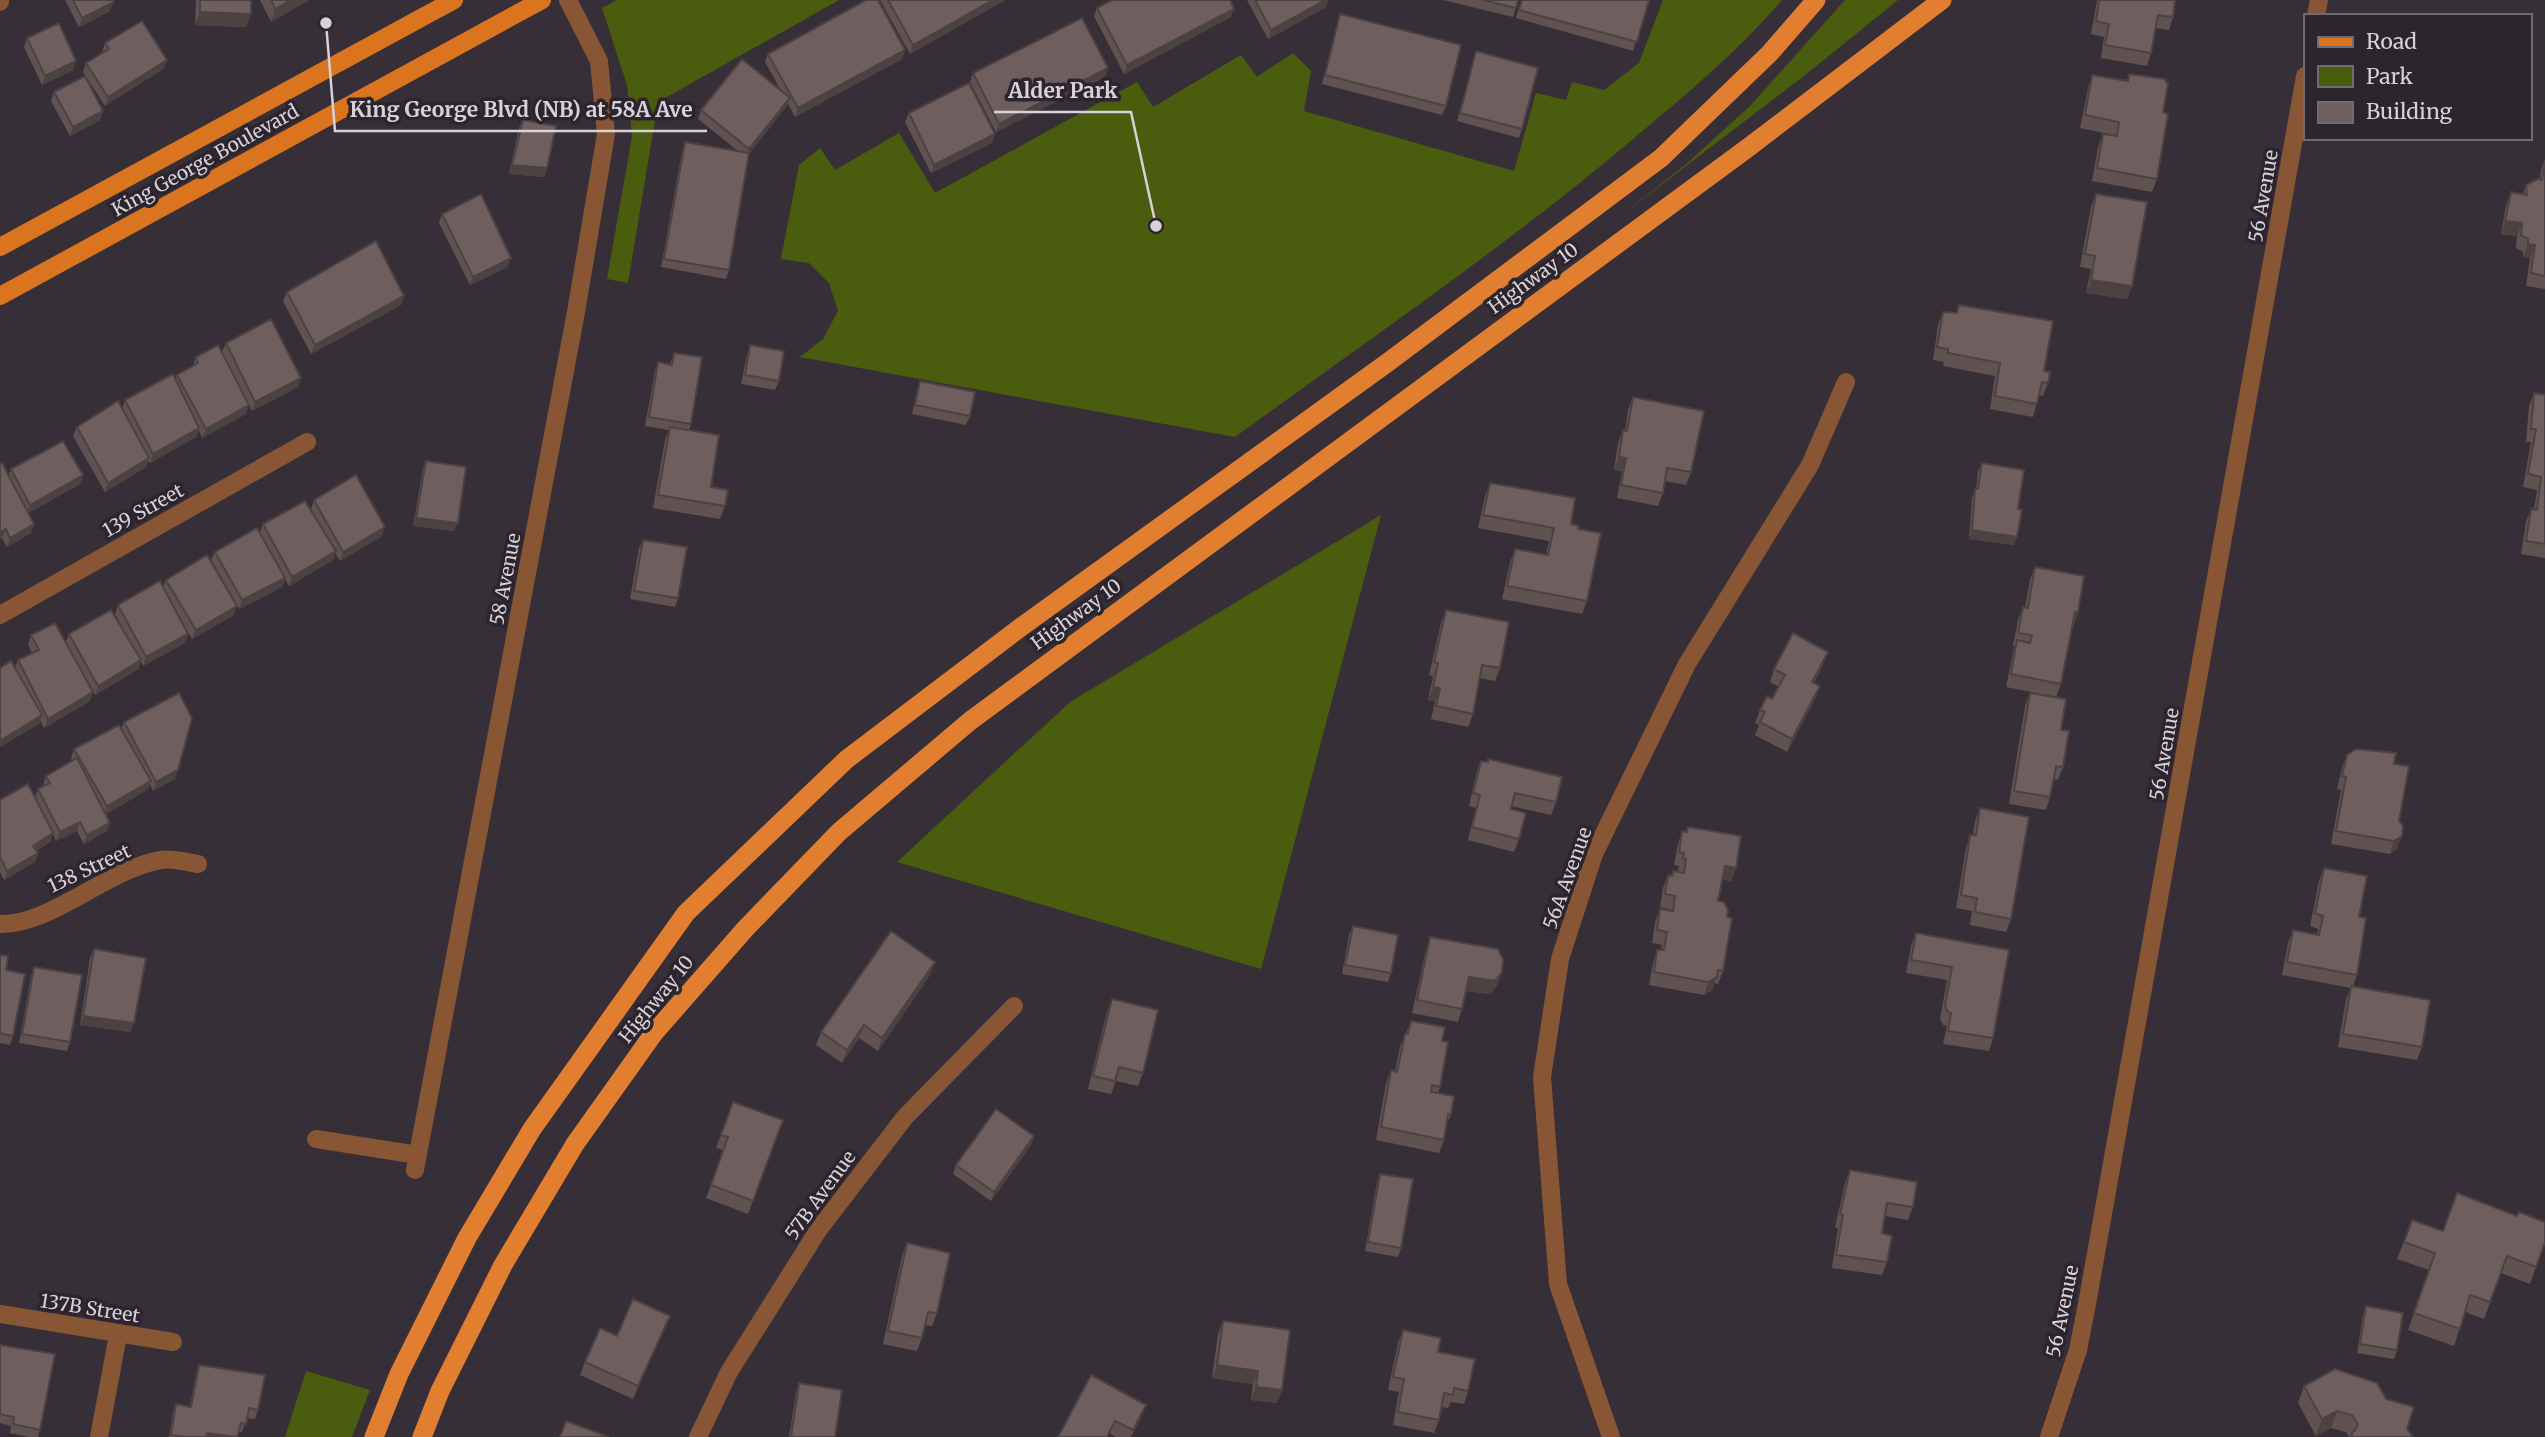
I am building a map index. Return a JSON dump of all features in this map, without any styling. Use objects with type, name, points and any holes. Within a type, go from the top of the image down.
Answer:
[{"type":"highway","name":"Highway 10","points":[[374,1437],[399,1374],[473,1227],[533,1129],[686,913],[847,759],[1021,628],[1387,363],[1661,158],[1770,53],[1816,0]]},
{"type":"highway","name":"Highway 10","points":[[422,1437],[440,1391],[503,1265],[575,1144],[654,1034],[746,928],[839,832],[970,721],[1749,147],[1942,0]]},
{"type":"main road","name":"King George Boulevard","points":[[0,247],[454,0]]},
{"type":"main road","name":"King George Boulevard","points":[[0,296],[542,0]]},
{"type":"street","name":"58 Avenue","points":[[316,1139],[416,1163],[571,339],[606,134],[598,61],[568,0]]},
{"type":"street","name":"56 Avenue","points":[[2049,1437],[2078,1350],[2304,82]]},
{"type":"street","name":"56A Avenue","points":[[1611,1437],[1558,1284],[1542,1077],[1560,959],[1594,854],[1687,664],[1810,465],[1846,382]]},
{"type":"street","name":"139 Street","points":[[0,615],[307,442]]},
{"type":"street","name":"138 Street","points":[[0,924],[27,921],[151,862],[172,860],[198,864]]},
{"type":"street","name":"57B Avenue","points":[[698,1437],[729,1372],[819,1229],[905,1117],[1014,1006]]},
{"type":"street","name":"137B Street","points":[[0,1314],[173,1342]]},
{"type":"street","points":[[99,1437],[118,1335]]},
{"type":"green space","points":[[617,0],[839,0],[658,102],[628,283],[607,279],[632,136],[627,85],[602,8]]},
{"type":"green space","points":[[1663,0],[1782,0],[1713,70],[1590,174],[1440,289],[1235,437],[800,357],[823,339],[838,311],[829,283],[809,263],[781,259],[799,165],[820,148],[835,170],[899,133],[935,193],[1137,82],[1153,107],[1241,55],[1257,77],[1293,53],[1311,71],[1304,111],[1514,171],[1536,93],[1566,100],[1572,82],[1604,90],[1639,63]]},
{"type":"green space","points":[[1845,0],[1898,0],[1804,76],[1610,224],[1684,166],[1750,106]]},
{"type":"green space","points":[[1381,515],[1261,969],[897,862],[1070,702]]},
{"type":"green space","points":[[306,1371],[370,1390],[352,1437],[285,1437]]},
{"type":"building","points":[[73,0],[112,0],[114,2],[82,18]]},
{"type":"building","points":[[200,0],[251,0],[251,14],[200,12]]},
{"type":"building","points":[[271,0],[291,0],[275,9]]},
{"type":"building","points":[[866,0],[878,0],[905,50],[798,108],[768,54]]},
{"type":"building","points":[[888,0],[993,0],[913,45]]},
{"type":"building","points":[[1112,0],[1230,0],[1234,9],[1127,65],[1097,8]]},
{"type":"building","points":[[1255,0],[1325,0],[1271,30]]},
{"type":"building","points":[[1483,0],[1518,0],[1516,8]]},
{"type":"building","points":[[1522,0],[1649,0],[1637,42],[1519,10]]},
{"type":"building","points":[[2099,0],[2175,0],[2173,17],[2158,15],[2151,53],[2105,45],[2109,24],[2096,21]]},
{"type":"building","points":[[1340,14],[1461,45],[1446,106],[1325,75]]},
{"type":"building","points":[[1082,18],[1108,68],[999,124],[973,73]]},
{"type":"building","points":[[142,21],[167,60],[108,97],[86,63],[109,49],[105,43]]},
{"type":"building","points":[[59,23],[76,61],[45,76],[27,38]]},
{"type":"building","points":[[1476,51],[1538,68],[1522,129],[1460,113]]},
{"type":"building","points":[[742,59],[790,98],[749,149],[701,110]]},
{"type":"building","points":[[2129,74],[2166,79],[2168,83],[2163,112],[2168,114],[2157,179],[2097,168],[2103,134],[2117,136],[2119,122],[2085,115],[2092,75],[2128,81]]},
{"type":"building","points":[[85,76],[103,111],[73,127],[54,92]]},
{"type":"building","points":[[969,83],[995,134],[934,165],[909,113]]},
{"type":"building","points":[[523,120],[556,126],[547,168],[512,165]]},
{"type":"building","points":[[685,142],[749,153],[729,270],[664,259]]},
{"type":"building","points":[[2545,162],[2545,276],[2531,273],[2535,245],[2528,244],[2528,239],[2521,235],[2522,223],[2505,221],[2511,192],[2527,195],[2526,185],[2538,179],[2542,180]]},
{"type":"building","points":[[481,194],[511,258],[473,277],[442,214]]},
{"type":"building","points":[[2096,194],[2147,202],[2132,286],[2091,280],[2095,256],[2085,254]]},
{"type":"building","points":[[376,241],[404,296],[315,345],[287,292]]},
{"type":"building","points":[[1959,305],[2053,321],[2044,371],[2050,372],[2048,383],[2042,382],[2037,404],[1995,396],[2000,363],[1948,353],[1948,349],[1937,347],[1943,312],[1957,313]]},
{"type":"building","points":[[271,319],[301,378],[255,402],[226,343]]},
{"type":"building","points":[[218,345],[249,405],[206,429],[177,375],[198,363],[196,357]]},
{"type":"building","points":[[750,345],[784,351],[779,381],[745,375]]},
{"type":"building","points":[[674,353],[702,357],[691,424],[649,417],[658,362],[672,365]]},
{"type":"building","points":[[173,374],[199,428],[153,454],[125,400]]},
{"type":"building","points":[[920,381],[975,392],[970,416],[915,405]]},
{"type":"building","points":[[2534,393],[2545,395],[2545,544],[2526,541],[2531,509],[2537,510],[2541,477],[2528,474],[2536,429],[2531,429]]},
{"type":"building","points":[[1633,397],[1704,411],[1691,472],[1667,468],[1663,493],[1621,485],[1626,458],[1619,457],[1623,430],[1627,431]]},
{"type":"building","points":[[118,401],[149,458],[108,483],[77,427]]},
{"type":"building","points":[[670,427],[719,435],[711,487],[728,490],[725,506],[658,495]]},
{"type":"building","points":[[63,441],[83,475],[30,505],[11,469]]},
{"type":"building","points":[[426,461],[466,467],[458,523],[416,518]]},
{"type":"building","points":[[2,463],[34,524],[10,538],[6,529],[0,532]]},
{"type":"building","points":[[1982,463],[2024,470],[2018,509],[2022,510],[2017,537],[1972,530],[1975,489],[1978,489]]},
{"type":"building","points":[[356,475],[385,527],[343,552],[314,500]]},
{"type":"building","points":[[1490,483],[1575,498],[1571,524],[1579,526],[1578,529],[1601,533],[1587,601],[1507,586],[1515,549],[1548,555],[1554,528],[1483,515]]},
{"type":"building","points":[[305,501],[336,551],[292,577],[263,524]]},
{"type":"building","points":[[257,528],[285,578],[242,600],[215,552]]},
{"type":"building","points":[[643,540],[687,547],[678,598],[634,591]]},
{"type":"building","points":[[207,555],[237,606],[196,630],[166,580]]},
{"type":"building","points":[[2035,567],[2084,576],[2061,684],[2011,674],[2017,640],[2030,643],[2032,635],[2018,633],[2023,607],[2028,608]]},
{"type":"building","points":[[160,581],[188,634],[146,657],[118,605]]},
{"type":"building","points":[[111,610],[141,660],[98,686],[69,634]]},
{"type":"building","points":[[1446,610],[1509,622],[1500,668],[1482,665],[1473,714],[1436,706],[1440,688],[1433,687],[1438,663],[1434,662]]},
{"type":"building","points":[[55,623],[93,692],[48,719],[18,660],[39,650],[31,635]]},
{"type":"building","points":[[1793,633],[1828,652],[1812,682],[1820,686],[1792,739],[1760,722],[1765,712],[1760,710],[1767,696],[1772,699],[1785,675],[1774,669]]},
{"type":"building","points":[[11,661],[42,715],[0,741],[0,668]]},
{"type":"building","points":[[179,693],[192,718],[178,770],[156,782],[124,722]]},
{"type":"building","points":[[2030,693],[2066,699],[2061,730],[2069,731],[2063,767],[2056,766],[2050,797],[2014,791]]},
{"type":"building","points":[[119,725],[151,781],[107,806],[74,749]]},
{"type":"building","points":[[2356,749],[2396,753],[2394,764],[2409,766],[2399,821],[2403,826],[2402,836],[2394,841],[2336,831],[2346,777],[2342,776],[2347,755]]},
{"type":"building","points":[[77,758],[110,823],[87,835],[80,822],[60,832],[38,789],[50,783],[46,776]]},
{"type":"building","points":[[1488,759],[1562,777],[1556,802],[1515,793],[1511,809],[1526,813],[1519,839],[1472,827],[1480,795],[1473,793],[1481,761],[1488,762]]},
{"type":"building","points":[[28,784],[53,833],[33,846],[38,853],[7,871],[0,857],[0,800]]},
{"type":"building","points":[[1980,808],[2029,817],[2011,919],[1975,912],[1977,898],[1961,895],[1970,835],[1976,835]]},
{"type":"building","points":[[1688,827],[1741,836],[1736,868],[1725,866],[1718,901],[1724,902],[1728,910],[1727,917],[1732,918],[1723,971],[1718,970],[1717,977],[1708,982],[1654,972],[1657,950],[1664,950],[1667,932],[1657,930],[1660,909],[1673,911],[1675,896],[1665,894],[1668,875],[1672,876],[1673,871],[1684,873],[1686,859],[1683,858],[1684,853],[1679,852],[1682,831],[1687,832]]},
{"type":"building","points":[[2324,868],[2367,876],[2359,917],[2366,918],[2357,975],[2287,962],[2293,930],[2319,935],[2323,916],[2315,913]]},
{"type":"building","points":[[1353,926],[1398,935],[1391,973],[1345,965]]},
{"type":"building","points":[[891,931],[935,962],[882,1038],[864,1025],[847,1050],[821,1032]]},
{"type":"building","points":[[1916,933],[2009,950],[1993,1038],[1948,1031],[1951,1013],[1945,1006],[1952,967],[1911,960]]},
{"type":"building","points":[[1430,937],[1498,949],[1503,959],[1502,972],[1495,981],[1469,977],[1462,1009],[1417,1000]]},
{"type":"building","points":[[94,949],[146,958],[134,1023],[83,1016]]},
{"type":"building","points":[[0,955],[8,956],[6,970],[25,974],[13,1036],[0,1033]]},
{"type":"building","points":[[34,967],[82,975],[70,1042],[22,1034]]},
{"type":"building","points":[[2351,986],[2430,1000],[2422,1047],[2343,1034]]},
{"type":"building","points":[[1112,999],[1158,1010],[1143,1073],[1119,1067],[1115,1081],[1093,1076]]},
{"type":"building","points":[[1411,1021],[1445,1027],[1442,1041],[1448,1042],[1440,1087],[1432,1085],[1431,1092],[1454,1096],[1444,1140],[1381,1127],[1391,1070],[1397,1072],[1405,1034],[1408,1034]]},
{"type":"building","points":[[733,1102],[783,1120],[753,1201],[711,1185],[728,1137],[721,1135]]},
{"type":"building","points":[[996,1109],[1034,1136],[994,1192],[956,1165]]},
{"type":"building","points":[[1850,1170],[1917,1182],[1913,1207],[1887,1203],[1882,1233],[1892,1236],[1887,1262],[1836,1255],[1843,1215],[1840,1214]]},
{"type":"building","points":[[1380,1174],[1413,1179],[1401,1248],[1368,1242]]},
{"type":"building","points":[[2457,1193],[2517,1216],[2519,1212],[2545,1222],[2545,1242],[2536,1267],[2507,1256],[2490,1302],[2470,1295],[2460,1329],[2414,1313],[2435,1253],[2404,1242],[2412,1220],[2443,1231]]},
{"type":"building","points":[[907,1243],[950,1253],[937,1313],[928,1312],[922,1338],[888,1331]]},
{"type":"building","points":[[633,1299],[670,1316],[638,1386],[585,1362],[600,1328],[617,1336]]},
{"type":"building","points":[[2366,1306],[2403,1313],[2397,1350],[2360,1344]]},
{"type":"building","points":[[1223,1321],[1290,1330],[1282,1390],[1256,1387],[1258,1371],[1217,1365]]},
{"type":"building","points":[[1403,1330],[1441,1338],[1438,1352],[1475,1359],[1468,1391],[1454,1388],[1453,1395],[1444,1393],[1439,1420],[1398,1412],[1404,1379],[1393,1377]]},
{"type":"building","points":[[0,1345],[55,1354],[40,1430],[13,1424],[14,1417],[0,1414]]},
{"type":"building","points":[[199,1365],[265,1375],[258,1410],[249,1408],[246,1424],[241,1423],[237,1437],[207,1433],[206,1437],[171,1435],[176,1404],[191,1407]]},
{"type":"building","points":[[2335,1369],[2377,1383],[2386,1399],[2414,1407],[2407,1429],[2413,1437],[2351,1437],[2358,1424],[2352,1415],[2337,1411],[2322,1419],[2304,1386]]},
{"type":"building","points":[[1091,1375],[1146,1405],[1133,1430],[1115,1421],[1107,1437],[1058,1437]]},
{"type":"building","points":[[799,1383],[842,1390],[835,1437],[791,1437]]},
{"type":"building","points":[[566,1421],[609,1437],[560,1437]]},
{"type":"place","name":"King George Blvd (NB) at 58A Ave","points":[[326,23]]},
{"type":"place","name":"Alder Park","points":[[1156,226]]}]
